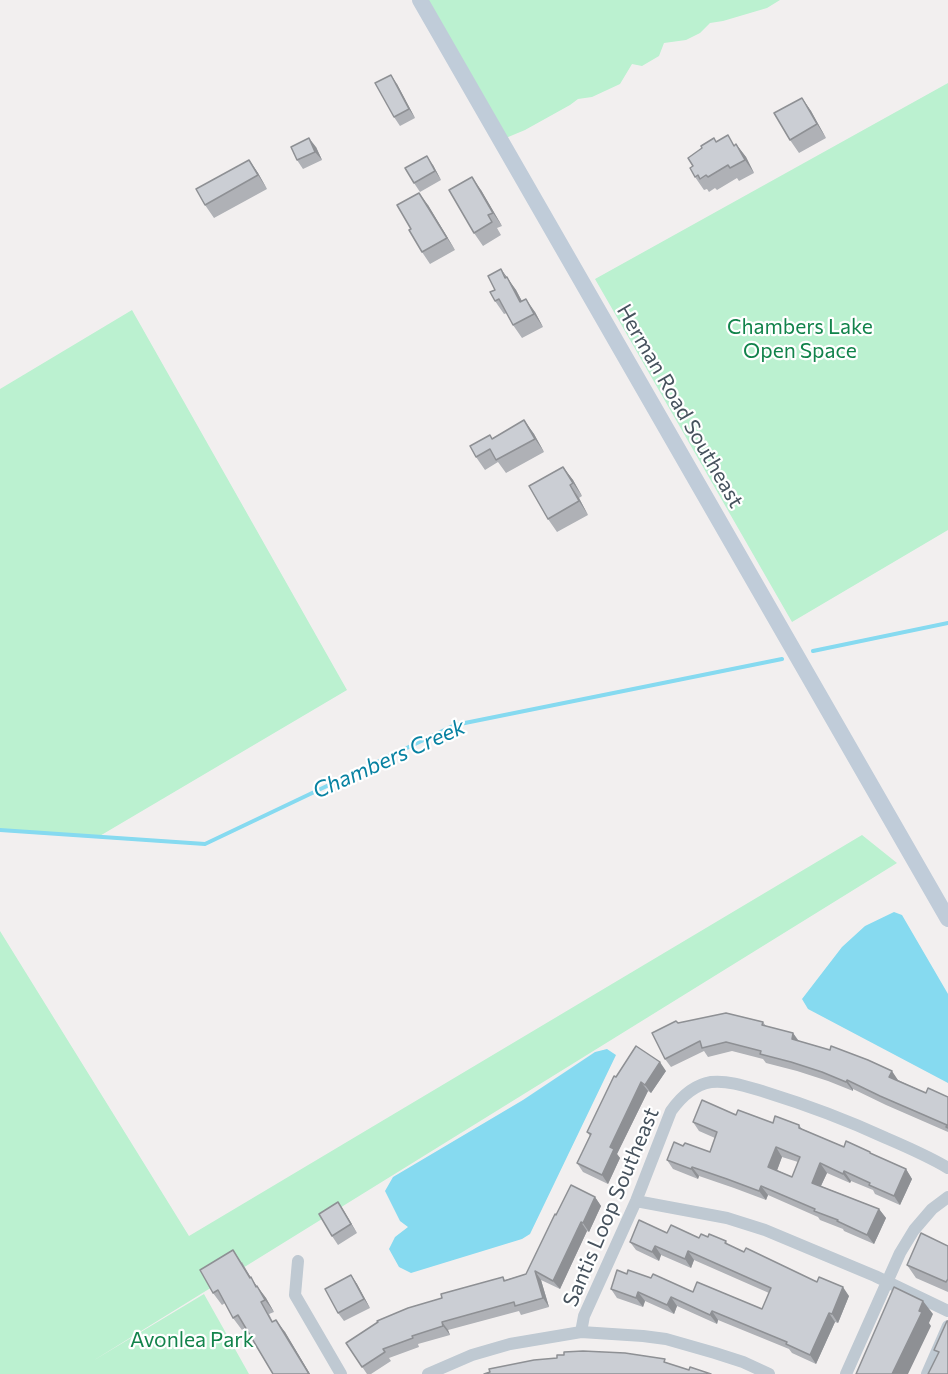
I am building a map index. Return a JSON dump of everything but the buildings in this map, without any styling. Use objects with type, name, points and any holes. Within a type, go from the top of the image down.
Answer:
[{"type":"street","name":"Herman Road Southeast","points":[[420,0],[948,919]]},
{"type":"street","name":"Santis Loop Southeast","points":[[581,1332],[584,1316],[636,1201],[671,1111],[690,1090],[708,1083],[727,1082],[740,1085],[833,1115],[919,1152],[948,1168]]},
{"type":"street","points":[[846,1374],[900,1253],[914,1230],[932,1209],[948,1197]]},
{"type":"street","points":[[636,1201],[718,1216],[765,1230],[901,1288],[948,1311]]},
{"type":"street","points":[[298,1261],[295,1295],[341,1374]]},
{"type":"street","points":[[927,1374],[948,1326]]},
{"type":"street","points":[[428,1374],[472,1355],[510,1344],[581,1332],[666,1339],[743,1362],[769,1374]]},
{"type":"green space","points":[[420,0],[780,0],[767,8],[710,23],[700,33],[686,40],[664,43],[659,56],[642,66],[632,64],[620,84],[592,97],[578,99],[525,130],[501,140]]},
{"type":"green space","name":"Chambers Lake Open Space","points":[[948,83],[948,530],[792,622],[595,279]]},
{"type":"green space","points":[[132,310],[347,690],[98,837],[0,830],[0,389]]},
{"type":"green space","name":"Avonlea Park","points":[[862,835],[897,863],[91,1362],[204,1294],[249,1374],[0,1374],[0,931],[189,1236]]},
{"type":"water","points":[[894,912],[902,915],[948,994],[948,1083],[808,1009],[802,999],[842,947],[865,926]]},
{"type":"water","points":[[607,1049],[616,1055],[530,1234],[522,1239],[411,1273],[399,1267],[389,1249],[395,1237],[408,1227],[400,1221],[385,1191],[393,1177],[523,1100],[595,1052]]},
{"type":"waterway","name":"Chambers Creek","points":[[813,651],[948,623]]},
{"type":"waterway","name":"Chambers Creek","points":[[0,830],[205,844],[455,725],[782,659]]}]
